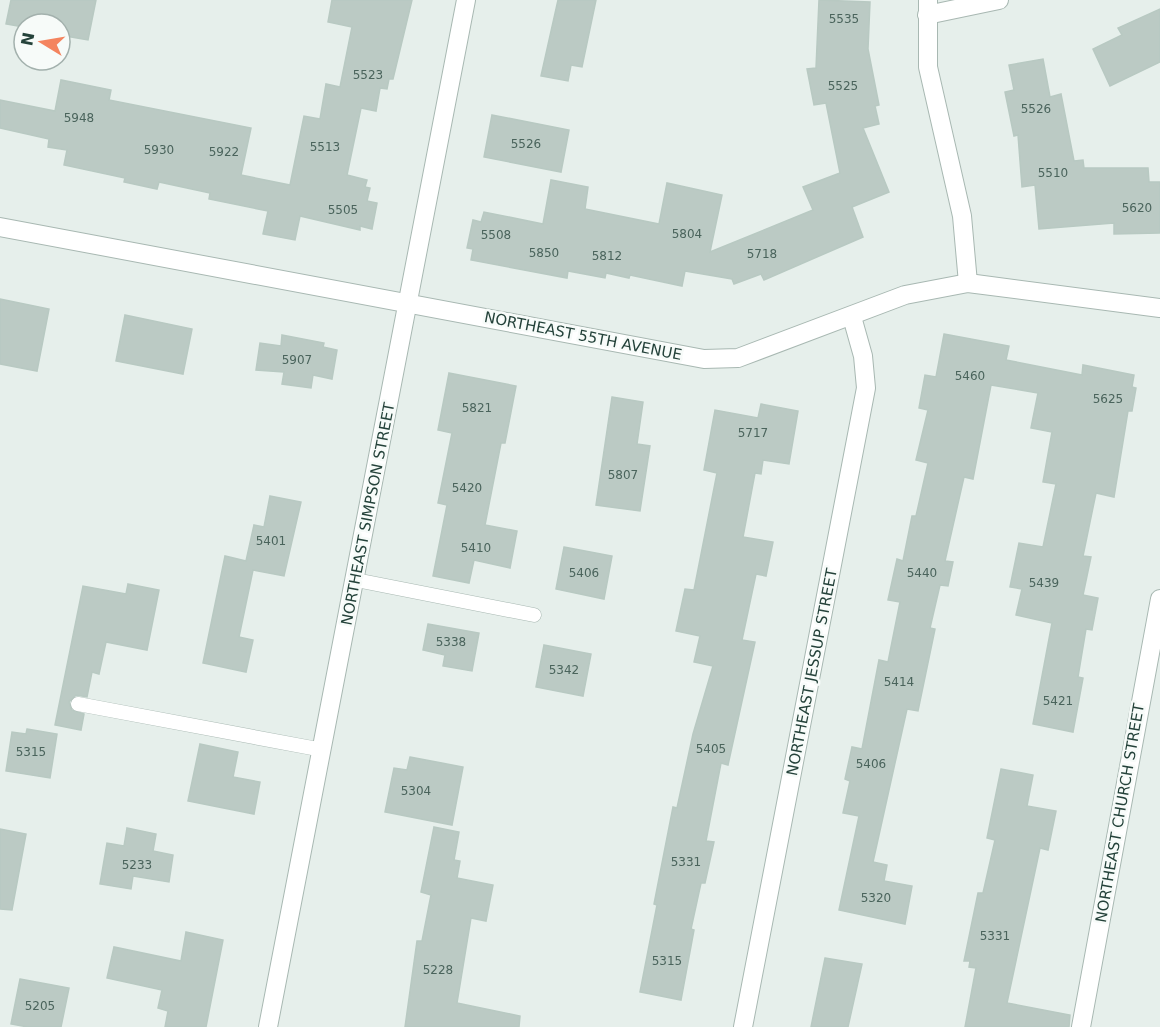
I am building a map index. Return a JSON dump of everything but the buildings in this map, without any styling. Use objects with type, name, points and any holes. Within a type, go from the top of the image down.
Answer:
[{"type":"street","name":"NORTHEAST SIMPSON STREET","points":[[268,1027],[466,0]]},
{"type":"street","points":[[968,283],[963,216],[928,68],[928,7],[999,0]]},
{"type":"street","name":"NORTHEAST 55TH AVENUE","points":[[0,227],[408,305],[454,310],[704,359],[738,358],[906,295],[968,283],[1160,308]]},
{"type":"street","name":"NORTHEAST JESSUP STREET","points":[[743,1027],[866,388],[863,356],[852,317]]},
{"type":"street","name":"NORTHEAST CHURCH STREET","points":[[1081,1027],[1160,599]]},
{"type":"lane","points":[[356,580],[534,615]]},
{"type":"lane","points":[[78,704],[323,750]]}]
